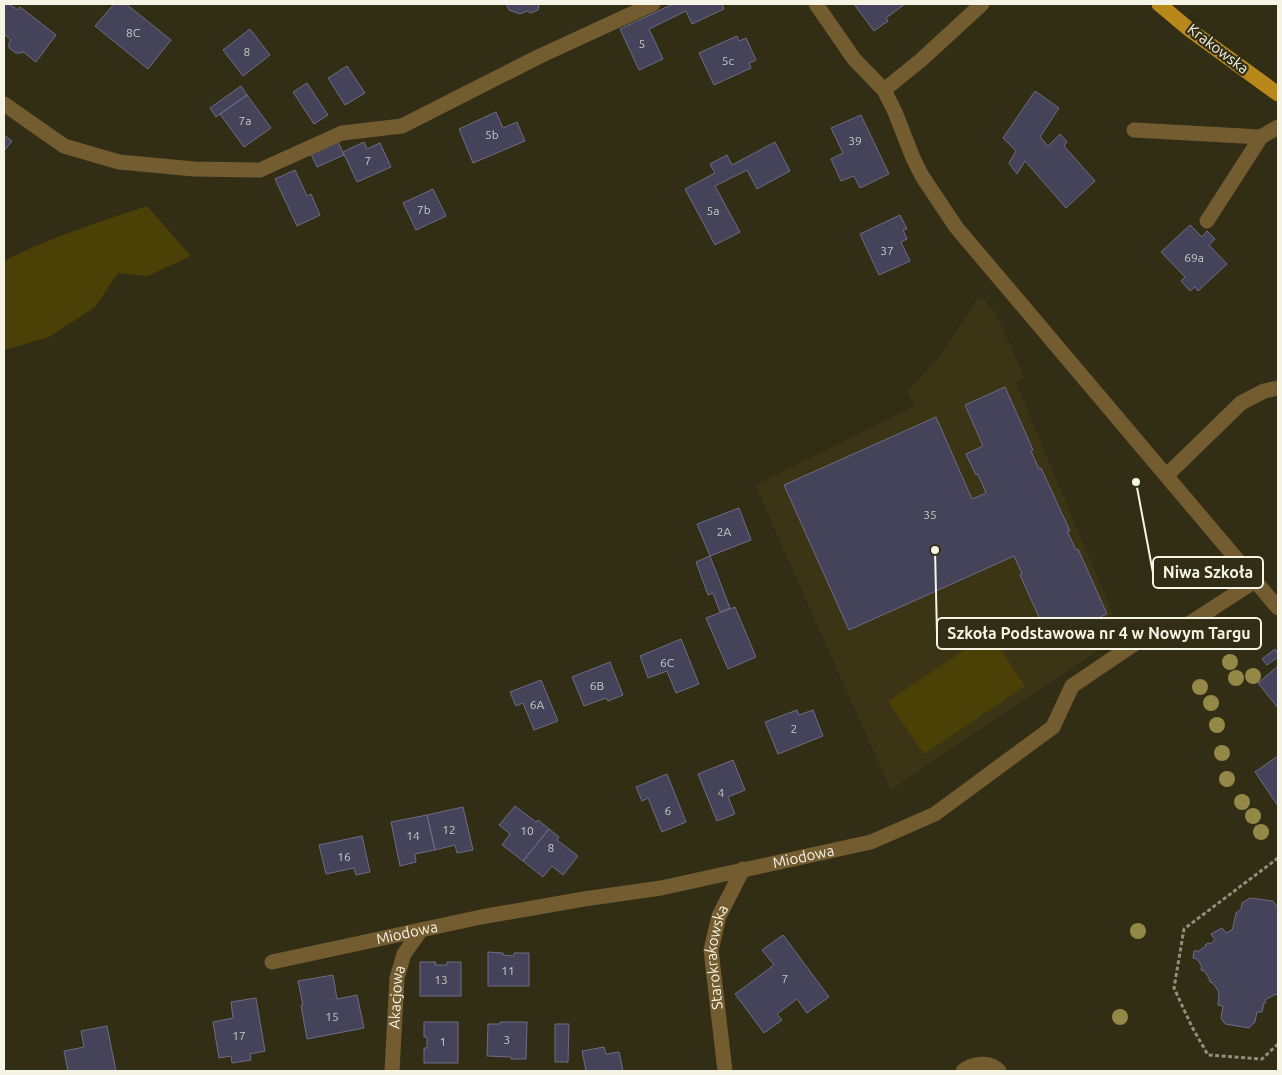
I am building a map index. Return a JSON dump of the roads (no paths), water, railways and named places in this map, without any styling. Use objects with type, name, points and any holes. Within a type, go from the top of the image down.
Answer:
[{"type":"main road","name":"Krakowska","points":[[1159,4],[1190,30],[1278,94]]},
{"type":"street","points":[[4,104],[64,146],[119,162],[194,169],[260,170],[342,133],[402,126],[538,57],[653,4]]},
{"type":"street","points":[[816,4],[854,59],[884,90],[922,176],[956,227],[1278,608]]},
{"type":"street","points":[[884,90],[921,60],[982,4]]},
{"type":"street","points":[[1207,221],[1261,137],[1278,127]]},
{"type":"street","points":[[1134,130],[1261,137]]},
{"type":"street","points":[[1166,475],[1241,403],[1264,391],[1278,388]]},
{"type":"street","name":"Miodowa","points":[[272,962],[481,917],[660,888],[871,842],[935,814],[1053,727],[1072,686],[1149,634],[1187,626],[1255,581]]},
{"type":"street","name":"Starokrakowska","points":[[725,1071],[711,950],[719,916],[743,869]]},
{"type":"street","name":"Akacjowa","points":[[392,1071],[397,978],[404,954],[421,930]]},
{"type":"street","name":"Starokrakowska","points":[[715,1071],[723,1050]]},
{"type":"street","points":[[963,1071],[977,1065],[988,1064],[999,1071]]},
{"type":"place","name":"Niwa Szkoła","points":[[1136,482]]},
{"type":"place","name":"Szkoła Podstawowa nr 4 w Nowym Targu","points":[[935,550]]}]
